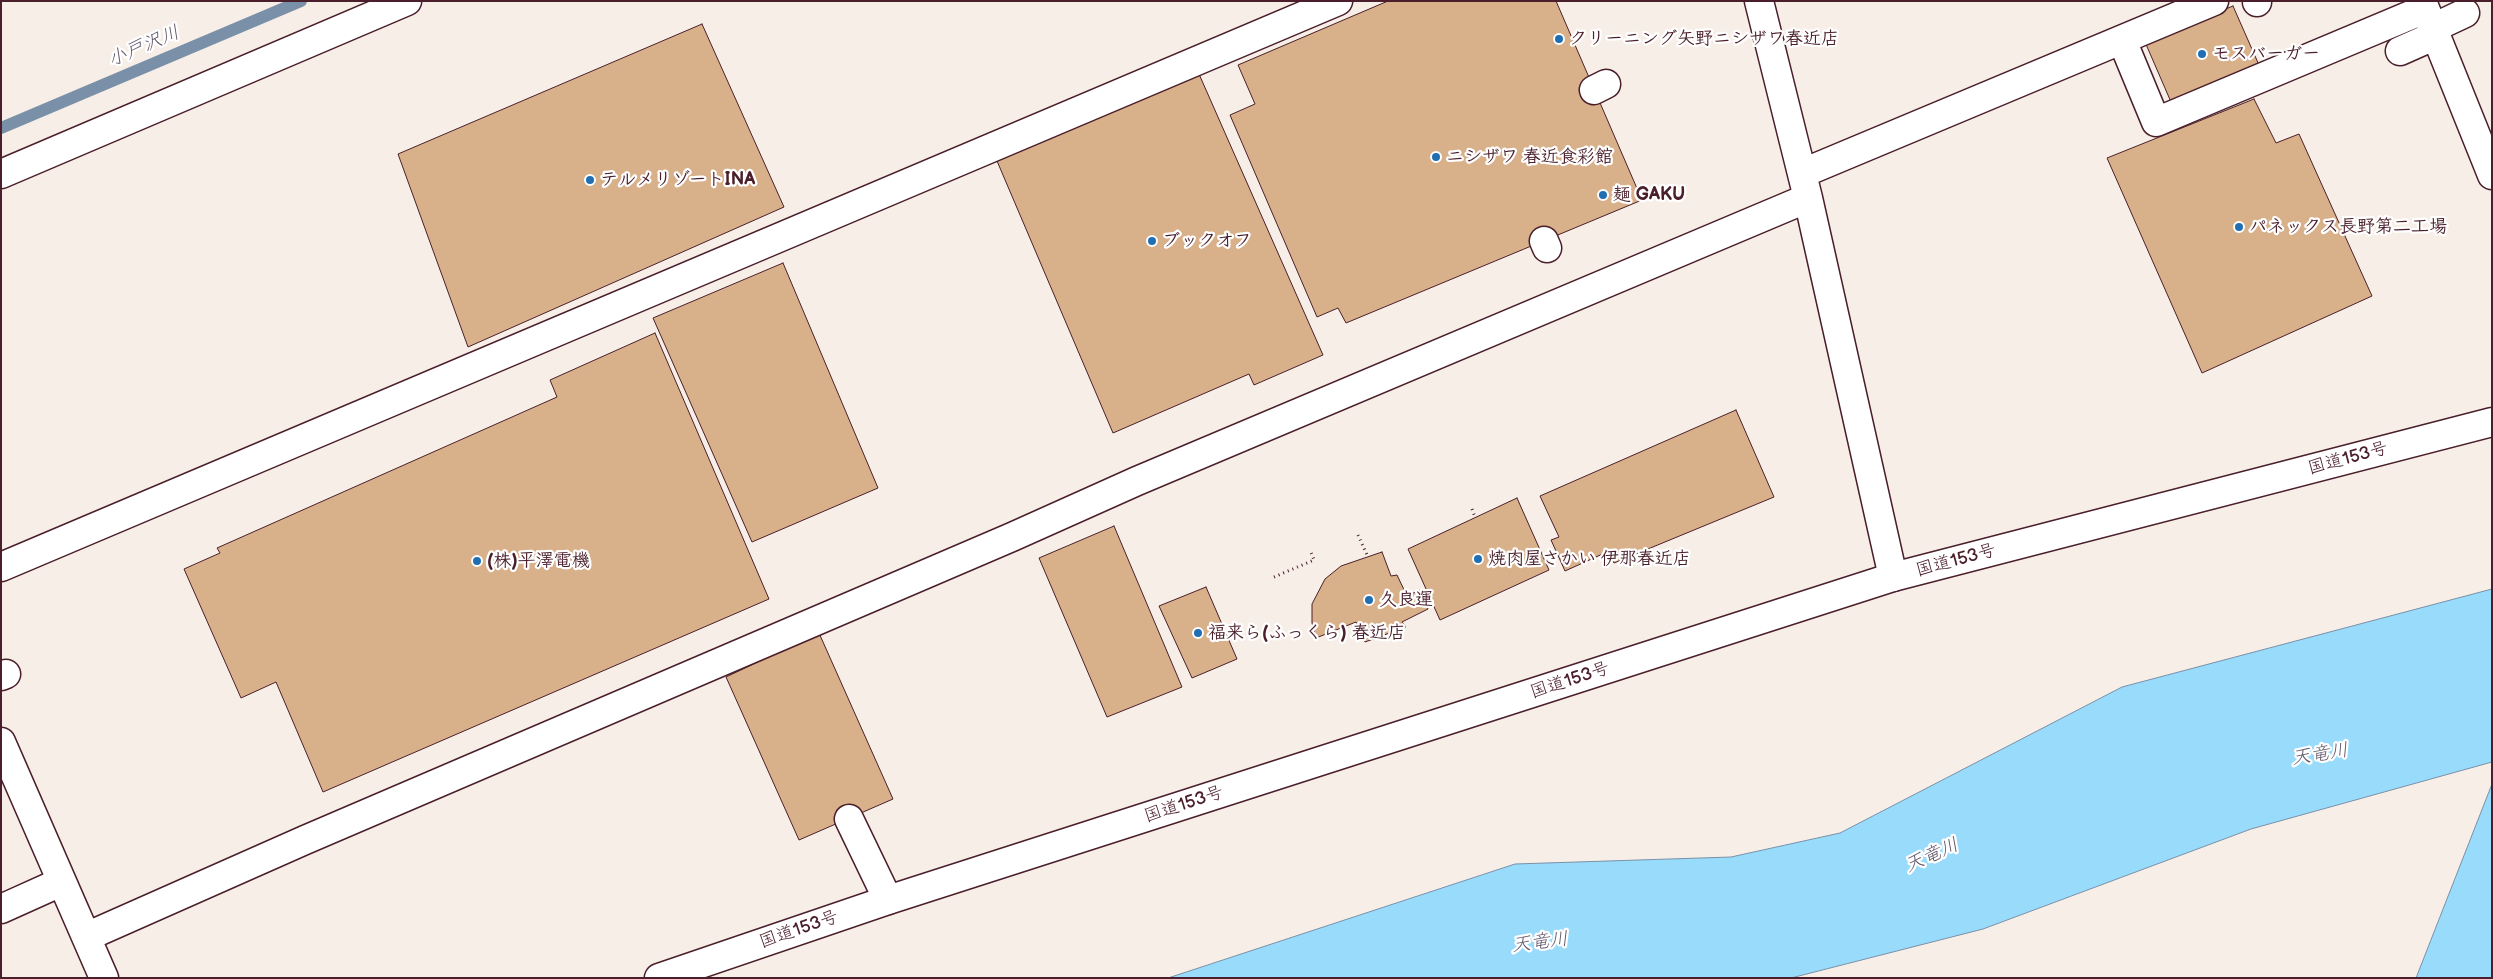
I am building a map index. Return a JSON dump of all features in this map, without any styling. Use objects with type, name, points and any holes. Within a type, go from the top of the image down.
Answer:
[{"type":"main road","points":[[1,174],[407,1]]},
{"type":"main road","points":[[1,568],[1338,1]]},
{"type":"main road","points":[[1758,1],[1806,186],[1893,577]]},
{"type":"main road","points":[[86,938],[305,840],[1178,470],[1691,240],[2122,40],[2214,1]]},
{"type":"main road","points":[[2122,40],[2156,122],[2464,13]]},
{"type":"main road","points":[[2403,57],[2431,24]]},
{"type":"main road","points":[[2431,24],[2492,176]]},
{"type":"main road","name":"国道153号","points":[[659,978],[888,900],[1893,577],[2492,422]]},
{"type":"main road","points":[[1,742],[104,978]]},
{"type":"main road","points":[[849,819],[888,900]]},
{"type":"main road","points":[[1,909],[61,882]]},
{"type":"path","points":[[1472,509],[1475,517]]},
{"type":"path","points":[[1358,535],[1368,557]]},
{"type":"path","points":[[1274,577],[1314,560],[1311,552]]},
{"type":"water","name":"天竜川","points":[[2492,589],[2492,762],[2251,829],[1983,929],[1791,978],[1168,978],[1515,864],[1731,857],[1840,833],[2122,687]]},
{"type":"water","points":[[2492,784],[2492,978],[2416,978]]},
{"type":"building","name":"ニシザワ 春近食彩館","points":[[1388,1],[1556,1],[1642,200],[1346,323],[1338,308],[1317,317],[1230,115],[1255,104],[1238,65]]},
{"type":"building","name":"モスバーガー","points":[[2233,6],[2259,65],[2171,102],[2145,42]]},
{"type":"building","name":"テルメリゾートINA","points":[[702,24],[784,207],[468,347],[398,154]]},
{"type":"building","name":"ブックオフ","points":[[1199,74],[1323,355],[1254,385],[1249,374],[1113,433],[997,161]]},
{"type":"building","name":"パネックス長野第二工場","points":[[2254,99],[2276,143],[2299,134],[2372,296],[2202,373],[2107,158]]},
{"type":"building","points":[[783,263],[878,488],[752,542],[653,318]]},
{"type":"building","name":"(株)平澤電機","points":[[655,333],[769,599],[323,792],[276,682],[241,698],[184,569],[220,553],[217,548],[557,397],[550,380]]},
{"type":"building","points":[[1736,410],[1774,497],[1614,563],[1607,552],[1565,571],[1551,540],[1559,537],[1540,496]]},
{"type":"building","name":"焼肉屋さかい 伊那春近店","points":[[1517,498],[1549,570],[1440,620],[1408,549]]},
{"type":"building","points":[[1114,526],[1182,687],[1107,717],[1039,558]]},
{"type":"building","name":"久良運","points":[[1382,552],[1391,576],[1397,575],[1407,596],[1420,590],[1428,609],[1402,622],[1406,627],[1365,642],[1356,622],[1316,638],[1312,623],[1312,604],[1325,579],[1341,566]]},
{"type":"building","name":"福来ら(ふっくら) 春近店","points":[[1206,587],[1237,659],[1192,678],[1159,606]]},
{"type":"building","points":[[819,633],[893,799],[799,840],[726,677]]},
{"type":"waterway","name":"小戸沢川","points":[[1,128],[301,1]]},
{"type":"place","name":"クリーニング矢野ニシザワ春近店","points":[[1559,39]]},
{"type":"place","name":"モスバーガー","points":[[2202,54]]},
{"type":"place","name":"ニシザワ 春近食彩館","points":[[1436,157]]},
{"type":"place","name":"テルメリゾートINA","points":[[590,180]]},
{"type":"place","name":"麺 GAKU","points":[[1603,195]]},
{"type":"place","name":"パネックス長野第二工場","points":[[2239,227]]},
{"type":"place","name":"ブックオフ","points":[[1152,241]]},
{"type":"place","name":"焼肉屋さかい 伊那春近店","points":[[1478,559]]},
{"type":"place","name":"(株)平澤電機","points":[[477,561]]},
{"type":"place","name":"久良運","points":[[1369,600]]},
{"type":"place","name":"福来ら(ふっくら) 春近店","points":[[1198,633]]}]
